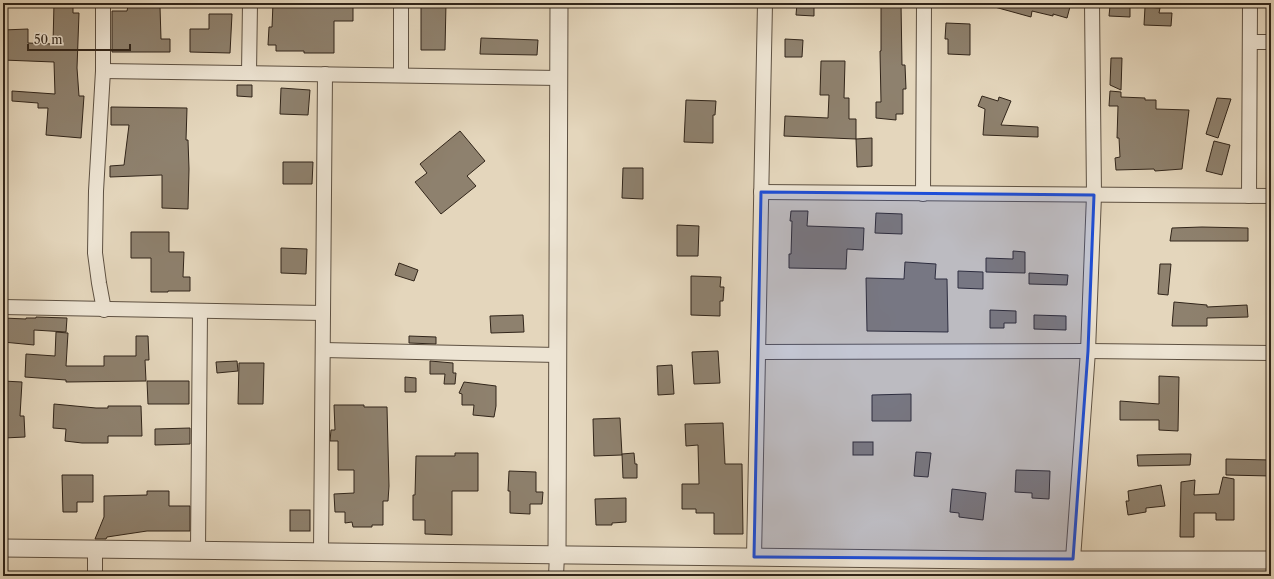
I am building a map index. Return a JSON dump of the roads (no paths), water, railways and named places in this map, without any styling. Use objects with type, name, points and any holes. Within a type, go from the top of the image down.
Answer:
[{"type":"street","points":[[103,3],[103,71],[96,191],[95,253],[104,310]]},
{"type":"street","points":[[249,73],[250,3]]},
{"type":"street","points":[[401,3],[401,75]]},
{"type":"street","points":[[556,576],[559,3]]},
{"type":"street","points":[[754,557],[766,3]]},
{"type":"street","points":[[923,194],[924,3]]},
{"type":"street","points":[[1073,559],[1088,351],[1094,195],[1092,3]]},
{"type":"street","points":[[1249,196],[1250,3]]},
{"type":"street","points":[[1250,42],[1271,42]]},
{"type":"street","points":[[103,71],[559,78]]},
{"type":"street","points":[[321,552],[325,74]]},
{"type":"street","points":[[762,192],[1271,196]]},
{"type":"street","points":[[3,307],[323,313]]},
{"type":"street","points":[[198,550],[200,311]]},
{"type":"street","points":[[323,350],[558,355]]},
{"type":"street","points":[[758,352],[1088,351],[1271,353]]},
{"type":"street","points":[[3,548],[982,560],[1271,560]]},
{"type":"street","points":[[94,549],[95,576]]}]
